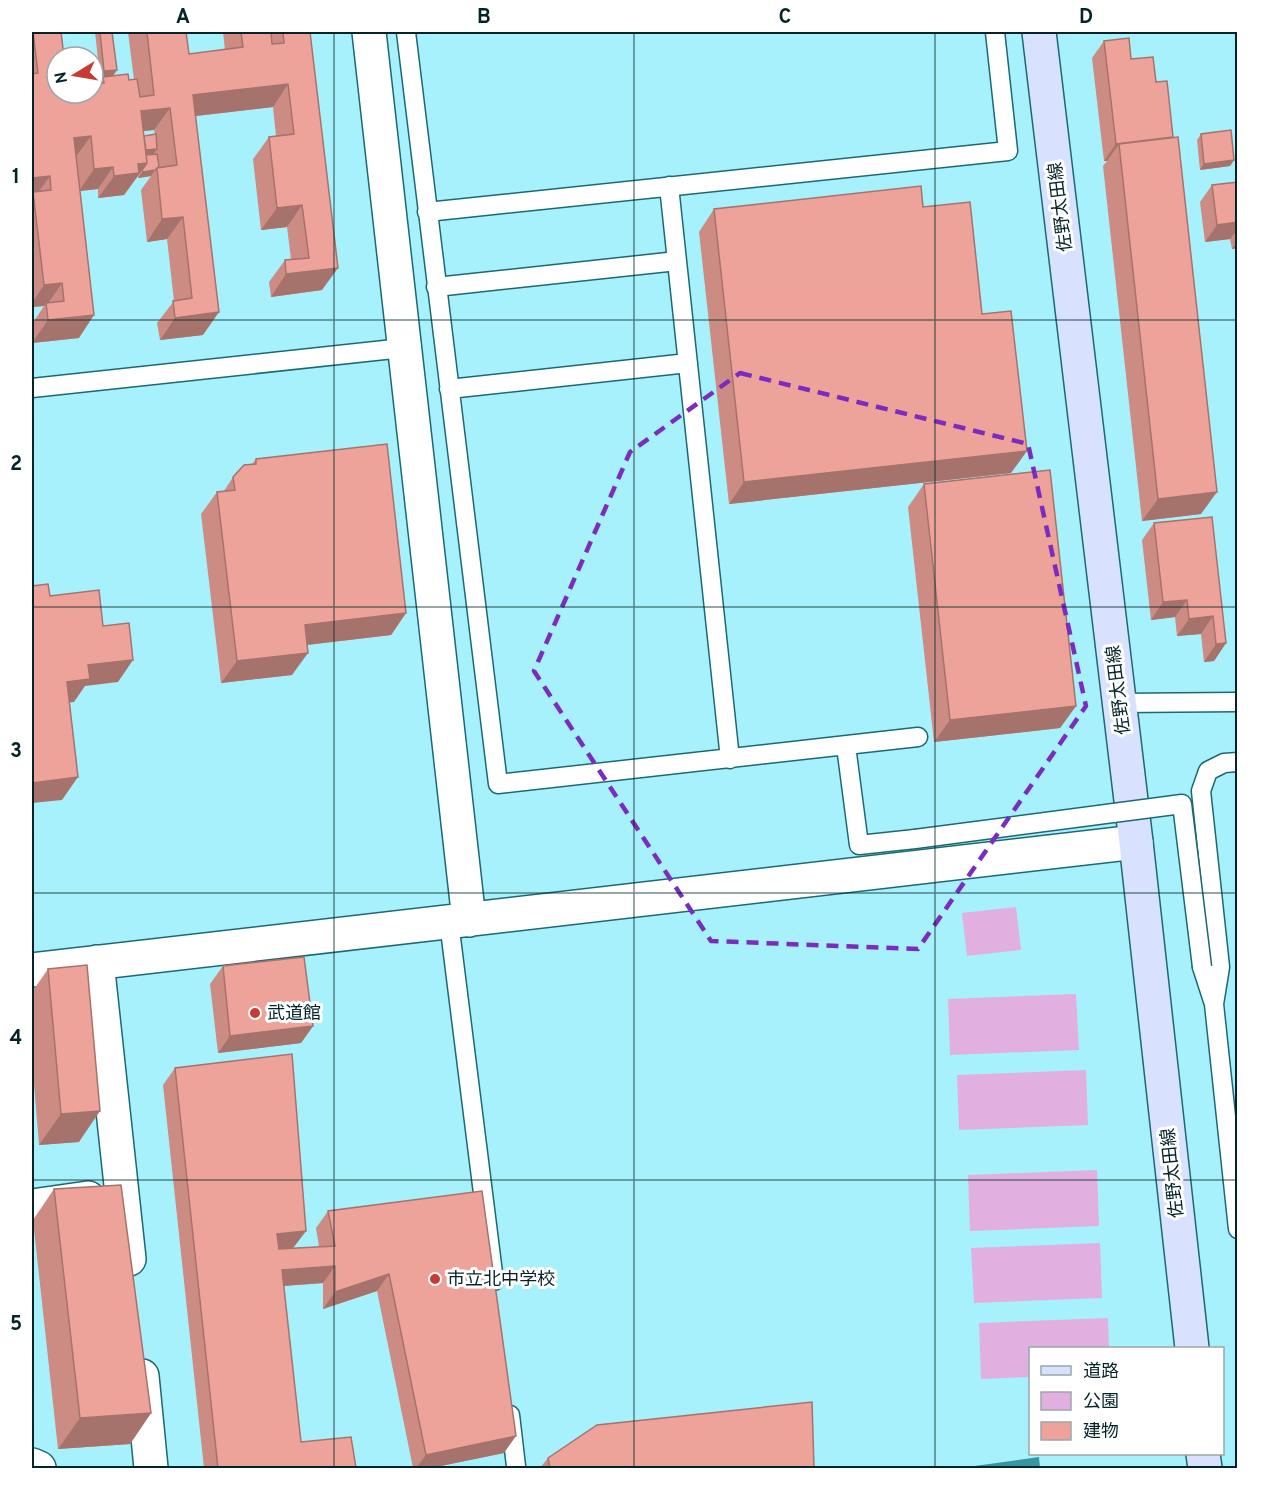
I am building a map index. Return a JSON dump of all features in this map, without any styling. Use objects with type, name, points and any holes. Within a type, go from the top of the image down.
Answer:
[{"type":"main road","name":"佐野太田線","points":[[1039,32],[1136,842],[1192,1347]]},
{"type":"street","points":[[369,32],[403,348],[459,921]]},
{"type":"street","points":[[32,970],[1136,842]]},
{"type":"street","points":[[97,962],[132,1285]]},
{"type":"street","points":[[32,1206],[122,1193]]},
{"type":"street","points":[[138,1342],[151,1468]]},
{"type":"street","points":[[32,1464],[39,1468]]},
{"type":"lane","points":[[406,32],[498,784],[918,737]]},
{"type":"lane","points":[[427,212],[1008,151],[995,32]]},
{"type":"lane","points":[[669,186],[730,759]]},
{"type":"lane","points":[[436,287],[677,261]]},
{"type":"lane","points":[[32,388],[403,348]]},
{"type":"lane","points":[[449,389],[688,363]]},
{"type":"lane","points":[[1119,703],[1238,702]]},
{"type":"lane","points":[[846,746],[859,845],[1182,804],[1202,968],[1214,1004],[1231,1126],[1238,1229]]},
{"type":"lane","points":[[1214,1004],[1220,966],[1201,791],[1208,771],[1224,763],[1238,762]]},
{"type":"lane","points":[[459,921],[496,1299]]},
{"type":"lane","points":[[508,1394],[516,1466]]},
{"type":"highlighted area","points":[[740,373],[1028,444],[1086,706],[918,949],[711,941],[534,671],[630,452]]},
{"type":"green space","points":[[1016,907],[1021,950],[967,956],[962,913]]},
{"type":"green space","points":[[1076,994],[1079,1050],[950,1055],[948,999]]},
{"type":"green space","points":[[1086,1070],[1088,1125],[959,1130],[957,1075]]},
{"type":"green space","points":[[1097,1170],[1099,1226],[970,1231],[968,1175]]},
{"type":"green space","points":[[1100,1243],[1102,1298],[974,1303],[971,1248]]},
{"type":"green space","points":[[1108,1318],[1109,1347],[1029,1347],[1029,1377],[981,1379],[979,1323]]},
{"type":"water","points":[[1039,1457],[1040,1468],[960,1468]]},
{"type":"building","points":[[33,32],[61,32],[63,45],[45,45],[45,105],[105,105],[105,77],[128,74],[129,80],[137,79],[140,97],[154,95],[147,32],[186,32],[189,54],[243,47],[241,32],[271,32],[272,44],[284,43],[283,32],[310,32],[338,268],[286,274],[285,260],[309,258],[302,205],[277,208],[269,137],[294,134],[288,84],[193,95],[219,312],[175,318],[173,301],[192,298],[183,217],[162,219],[157,168],[177,165],[170,108],[141,111],[147,163],[138,164],[139,173],[114,176],[113,167],[94,169],[91,136],[74,138],[94,315],[48,320],[46,303],[64,301],[62,283],[44,285],[33,192],[51,190],[50,176],[32,178],[32,74],[38,73]]},
{"type":"building","points":[[100,32],[112,32],[117,70],[105,71],[105,45],[101,45]]},
{"type":"building","points":[[1129,38],[1131,59],[1153,57],[1156,82],[1167,81],[1173,137],[1116,144],[1104,41]]},
{"type":"building","points":[[1231,130],[1234,160],[1204,164],[1201,134]]},
{"type":"building","points":[[156,134],[157,149],[146,150],[144,136]]},
{"type":"building","points":[[1178,137],[1217,492],[1158,499],[1119,144]]},
{"type":"building","points":[[157,154],[159,167],[143,172],[147,163],[146,155]]},
{"type":"building","points":[[1238,182],[1238,222],[1217,225],[1212,185]]},
{"type":"building","points":[[921,186],[923,207],[970,202],[982,314],[1011,311],[1027,451],[744,482],[714,209]]},
{"type":"building","points":[[387,444],[406,613],[305,625],[308,653],[237,661],[217,492],[235,490],[233,477],[244,465],[256,464],[256,459]]},
{"type":"building","points":[[1050,470],[1076,706],[950,720],[924,484]]},
{"type":"building","points":[[1212,517],[1226,643],[1216,644],[1213,616],[1189,619],[1187,600],[1163,602],[1154,523]]},
{"type":"building","points":[[48,584],[50,596],[99,590],[103,626],[129,623],[133,660],[88,665],[90,679],[67,682],[78,777],[32,783],[32,586]]},
{"type":"building","name":"武道館","points":[[304,957],[313,1026],[230,1036],[223,966]]},
{"type":"building","points":[[87,965],[100,1111],[61,1114],[48,969]]},
{"type":"building","points":[[292,1054],[306,1231],[277,1234],[279,1249],[335,1246],[328,1211],[482,1191],[516,1436],[426,1455],[389,1274],[335,1292],[335,1266],[282,1270],[301,1442],[351,1437],[356,1468],[218,1468],[175,1068]]},
{"type":"building","points":[[121,1185],[151,1413],[80,1418],[54,1189]]},
{"type":"building","points":[[812,1402],[814,1468],[550,1468],[548,1458],[597,1425]]},
{"type":"place","name":"武道館","points":[[255,1013]]},
{"type":"place","name":"市立北中学校","points":[[435,1279]]}]
